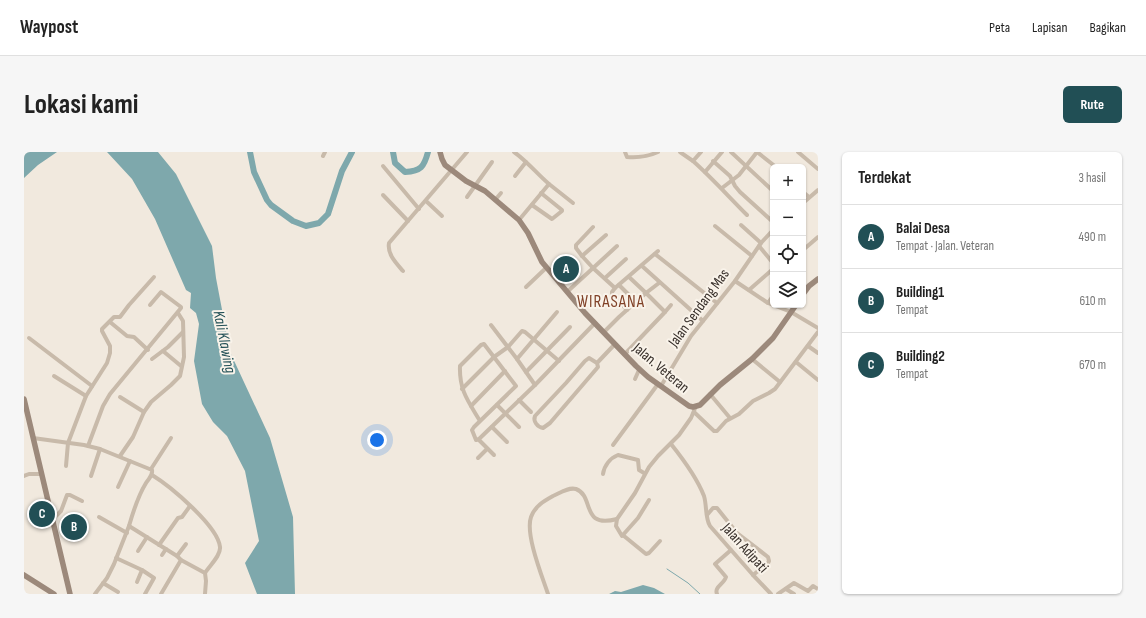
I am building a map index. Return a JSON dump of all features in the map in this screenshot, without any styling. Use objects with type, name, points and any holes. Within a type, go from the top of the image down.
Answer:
[{"type":"street","name":"Jalan. Veteran","points":[[440,152],[443,161],[452,170],[466,181],[485,191],[519,220],[528,233],[546,268],[639,370],[695,409],[710,394],[752,359],[773,338],[794,308]]},
{"type":"street","points":[[402,271],[392,256],[389,246],[392,240],[466,152]]},
{"type":"street","points":[[514,152],[536,173],[573,203]]},
{"type":"street","points":[[625,152],[627,157],[642,157],[658,152]]},
{"type":"street","points":[[680,152],[705,172],[747,215]]},
{"type":"street","points":[[693,161],[701,152]]},
{"type":"street","points":[[705,172],[722,152]]},
{"type":"street","points":[[731,152],[770,188]]},
{"type":"street","points":[[722,188],[732,181],[746,167],[757,152],[772,164]]},
{"type":"street","points":[[798,152],[818,168]]},
{"type":"street","points":[[713,161],[730,176],[734,186],[770,219]]},
{"type":"street","points":[[467,197],[492,162]]},
{"type":"street","points":[[515,176],[526,162]]},
{"type":"street","points":[[383,166],[419,209]]},
{"type":"street","points":[[519,220],[549,184]]},
{"type":"street","points":[[806,200],[818,190]]},
{"type":"street","points":[[495,200],[501,193]]},
{"type":"street","points":[[532,205],[552,219],[562,212],[562,210],[541,193]]},
{"type":"street","points":[[383,195],[408,221]]},
{"type":"street","points":[[426,201],[442,216]]},
{"type":"street","points":[[741,225],[760,244],[770,258]]},
{"type":"street","points":[[715,226],[752,256]]},
{"type":"street","points":[[593,228],[576,245],[576,248],[593,268],[636,302]]},
{"type":"street","name":"Jalan Sendang Mas","points":[[613,445],[660,385],[680,353],[703,321],[735,281],[760,244],[770,233]]},
{"type":"street","points":[[582,256],[606,235]]},
{"type":"street","points":[[806,247],[818,237]]},
{"type":"street","points":[[567,292],[617,246]]},
{"type":"street","points":[[627,310],[612,294],[612,292],[617,286],[657,253],[718,303]]},
{"type":"street","points":[[605,278],[626,260]]},
{"type":"street","points":[[642,266],[659,283],[703,321]]},
{"type":"street","points":[[526,287],[546,268]]},
{"type":"street","points":[[748,290],[770,272]]},
{"type":"street","points":[[66,466],[68,443],[86,396],[107,363],[110,353],[110,346],[102,330],[116,317],[120,317],[154,277]]},
{"type":"street","points":[[629,277],[665,312]]},
{"type":"street","points":[[806,289],[818,279]]},
{"type":"street","points":[[735,281],[768,303],[791,312],[818,328]]},
{"type":"street","points":[[604,332],[659,283]]},
{"type":"street","points":[[88,446],[103,406],[110,394],[181,310],[181,307],[161,292],[150,305]]},
{"type":"street","points":[[625,354],[671,305]]},
{"type":"street","points":[[517,359],[557,312]]},
{"type":"street","points":[[120,456],[133,437],[144,412],[154,398],[178,379],[184,357],[183,322],[178,313]]},
{"type":"street","points":[[110,322],[127,336],[134,337],[148,350]]},
{"type":"street","points":[[479,440],[595,323]]},
{"type":"street","points":[[491,325],[535,385]]},
{"type":"street","points":[[526,372],[570,326]]},
{"type":"street","points":[[152,359],[183,332]]},
{"type":"street","points":[[462,389],[494,357],[508,347],[522,332],[525,332],[559,361]]},
{"type":"street","points":[[660,541],[649,553],[646,554],[622,536],[616,526],[617,520],[635,493],[644,473],[658,456],[671,444],[686,425],[695,409],[714,431],[718,430],[730,418],[739,414],[753,401],[772,392],[818,332]]},
{"type":"street","points":[[29,338],[92,386]]},
{"type":"street","points":[[480,422],[462,389],[459,377],[460,366],[481,345],[484,344],[516,386],[497,405],[480,422],[472,430],[475,438],[494,455]]},
{"type":"street","points":[[598,363],[589,358],[586,359],[535,416],[535,421],[538,426],[543,428],[550,423],[596,371],[599,367],[598,363],[615,344]]},
{"type":"street","points":[[808,346],[818,353]]},
{"type":"street","points":[[163,351],[181,366]]},
{"type":"street","points":[[752,359],[780,382]]},
{"type":"street","points":[[796,362],[818,380]]},
{"type":"street","points":[[635,379],[639,370]]},
{"type":"street","points":[[471,406],[505,371]]},
{"type":"street","points":[[54,376],[86,396]]},
{"type":"street","points":[[710,394],[730,418]]},
{"type":"street","points":[[120,397],[144,412]]},
{"type":"street","points":[[24,400],[25,410],[63,560],[70,594]]},
{"type":"street","points":[[519,400],[531,412]]},
{"type":"street","points":[[497,405],[519,427]]},
{"type":"street","points":[[492,427],[507,442]]},
{"type":"street","points":[[33,438],[100,449],[151,469]]},
{"type":"street","points":[[102,594],[96,592],[103,583],[116,558],[145,484],[152,475],[151,469],[171,438]]},
{"type":"street","name":"Jalan Adipati","points":[[671,444],[702,490],[710,526],[753,576],[771,594]]},
{"type":"street","points":[[92,476],[100,449]]},
{"type":"street","points":[[478,458],[487,449]]},
{"type":"street","points":[[604,474],[604,470],[608,462],[612,457],[618,455],[638,460],[639,470],[644,473]]},
{"type":"street","points":[[118,488],[130,461]]},
{"type":"street","points":[[24,476],[29,474],[41,474]]},
{"type":"street","points":[[152,475],[169,486],[207,522],[218,540],[220,548],[218,556],[205,573],[205,594]]},
{"type":"street","points":[[548,594],[530,531],[531,517],[537,507],[564,490],[575,489],[580,492],[592,516],[597,520],[605,522],[617,520]]},
{"type":"street","points":[[52,520],[58,516],[62,510],[67,495],[82,501]]},
{"type":"street","points":[[624,536],[638,518],[649,500]]},
{"type":"street","points":[[159,545],[178,518],[182,518],[190,506]]},
{"type":"street","points":[[707,516],[712,508],[717,508],[737,533],[768,557],[768,563],[753,576]]},
{"type":"street","points":[[99,517],[127,533]]},
{"type":"street","points":[[129,526],[181,560],[205,573]]},
{"type":"street","points":[[138,551],[147,537]]},
{"type":"street","points":[[177,556],[186,544]]},
{"type":"street","points":[[162,555],[166,549]]},
{"type":"street","points":[[717,594],[717,588],[724,582],[726,577],[715,564],[731,550]]},
{"type":"street","points":[[116,558],[142,570],[154,578],[145,594]]},
{"type":"street","points":[[161,594],[181,560]]},
{"type":"street","points":[[137,582],[142,570]]},
{"type":"street","points":[[24,575],[54,594]]},
{"type":"street","points":[[103,583],[118,592]]},
{"type":"street","points":[[778,594],[794,583],[808,591],[813,586],[818,589]]},
{"type":"street","points":[[786,588],[794,594]]},
{"type":"water","points":[[24,152],[57,152],[38,165],[24,178]]},
{"type":"water","name":"Kali Klawing","points":[[107,152],[158,152],[176,174],[212,246],[216,278],[230,352],[270,438],[293,517],[295,594],[257,594],[245,563],[259,541],[245,471],[227,436],[213,422],[202,404],[194,361],[199,324],[196,313],[190,308],[191,293],[186,290],[155,219],[132,179]]},
{"type":"water","points":[[643,585],[654,588],[665,594],[609,594],[615,591],[621,592]]},
{"type":"waterway","points":[[250,152],[254,172],[267,200],[271,205],[293,221],[306,226],[319,223],[328,214],[342,171],[352,152]]},
{"type":"waterway","points":[[393,152],[395,163],[405,172],[415,171],[421,167],[428,152]]},
{"type":"waterway","points":[[667,569],[688,583],[700,594]]},
{"type":"place","name":"Balai Desa","points":[[566,269]]},
{"type":"place","name":"Building2","points":[[42,514]]},
{"type":"place","name":"Building1","points":[[74,527]]},
{"type":"district","name":"WIRASANA","points":[[611,302]]}]
